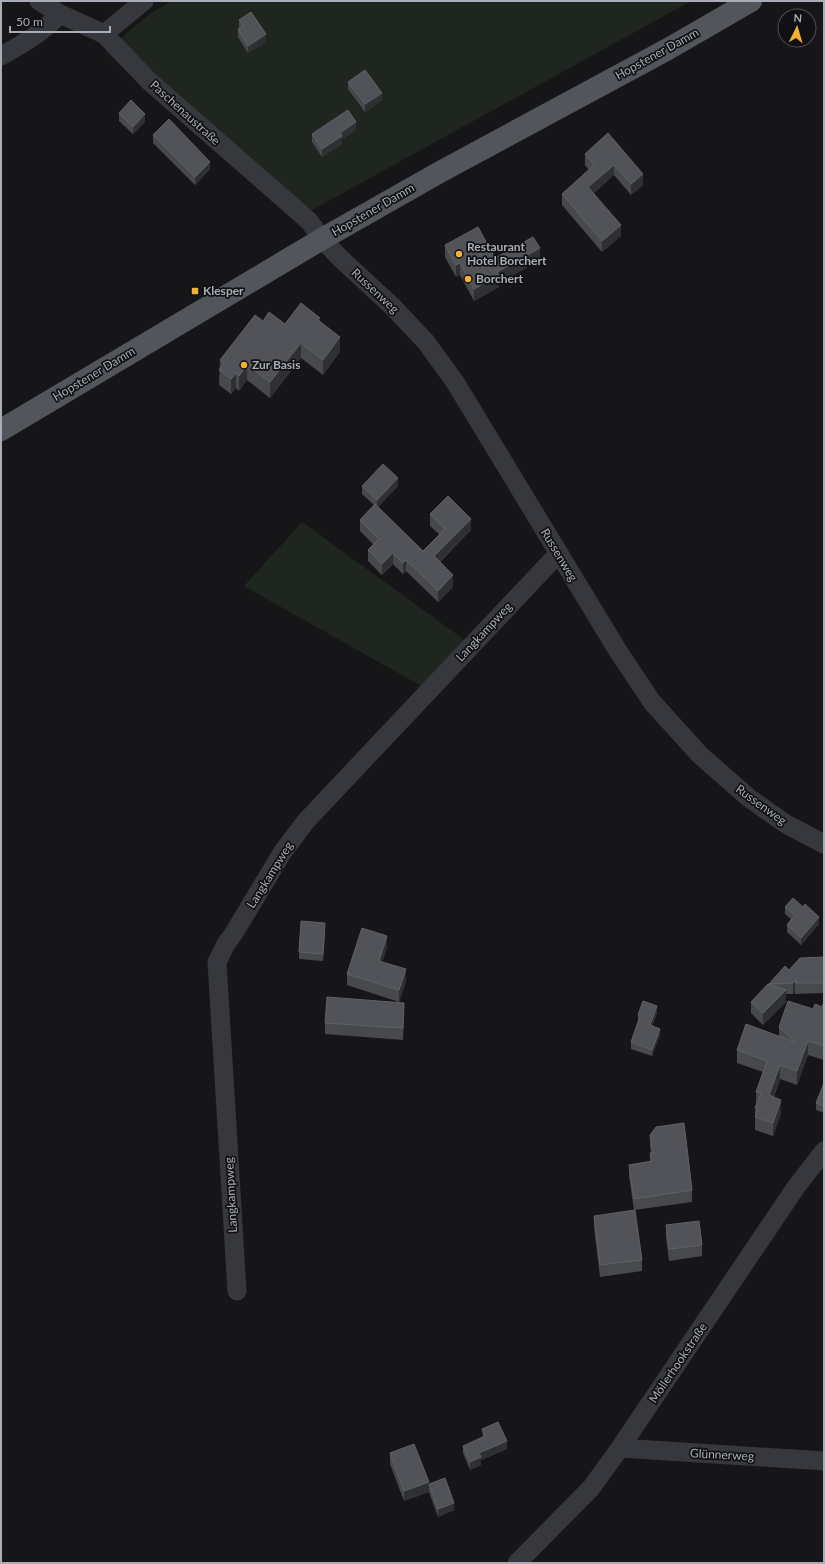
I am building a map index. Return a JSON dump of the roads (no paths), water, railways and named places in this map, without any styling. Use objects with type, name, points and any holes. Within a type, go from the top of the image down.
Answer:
[{"type":"main road","name":"Hopstener Damm","points":[[1,430],[322,239],[440,172],[668,49],[751,1]]},
{"type":"street","name":"Paschenaustraße","points":[[39,1],[60,14],[104,34],[149,81],[309,221],[322,239]]},
{"type":"street","points":[[104,34],[144,1]]},
{"type":"street","points":[[1,56],[36,36],[60,14]]},
{"type":"street","name":"Russenweg","points":[[322,239],[340,258],[392,306],[426,342],[455,382],[558,554],[618,651],[652,702],[682,737],[700,755],[749,798],[786,824],[824,844]]},
{"type":"street","name":"Langkampweg","points":[[237,1291],[217,962],[226,944],[282,853],[306,821],[558,554]]},
{"type":"street","name":"Möllerhookstraße","points":[[517,1563],[591,1488],[620,1448],[796,1187],[824,1151]]},
{"type":"street","name":"Glünnerweg","points":[[620,1448],[824,1461]]},
{"type":"place","name":"Restaurant Hotel Borchert","points":[[459,254]]},
{"type":"place","name":"Borchert","points":[[468,279]]},
{"type":"place","name":"Klesper","points":[[195,291]]},
{"type":"place","name":"Zur Basis","points":[[244,365]]}]
